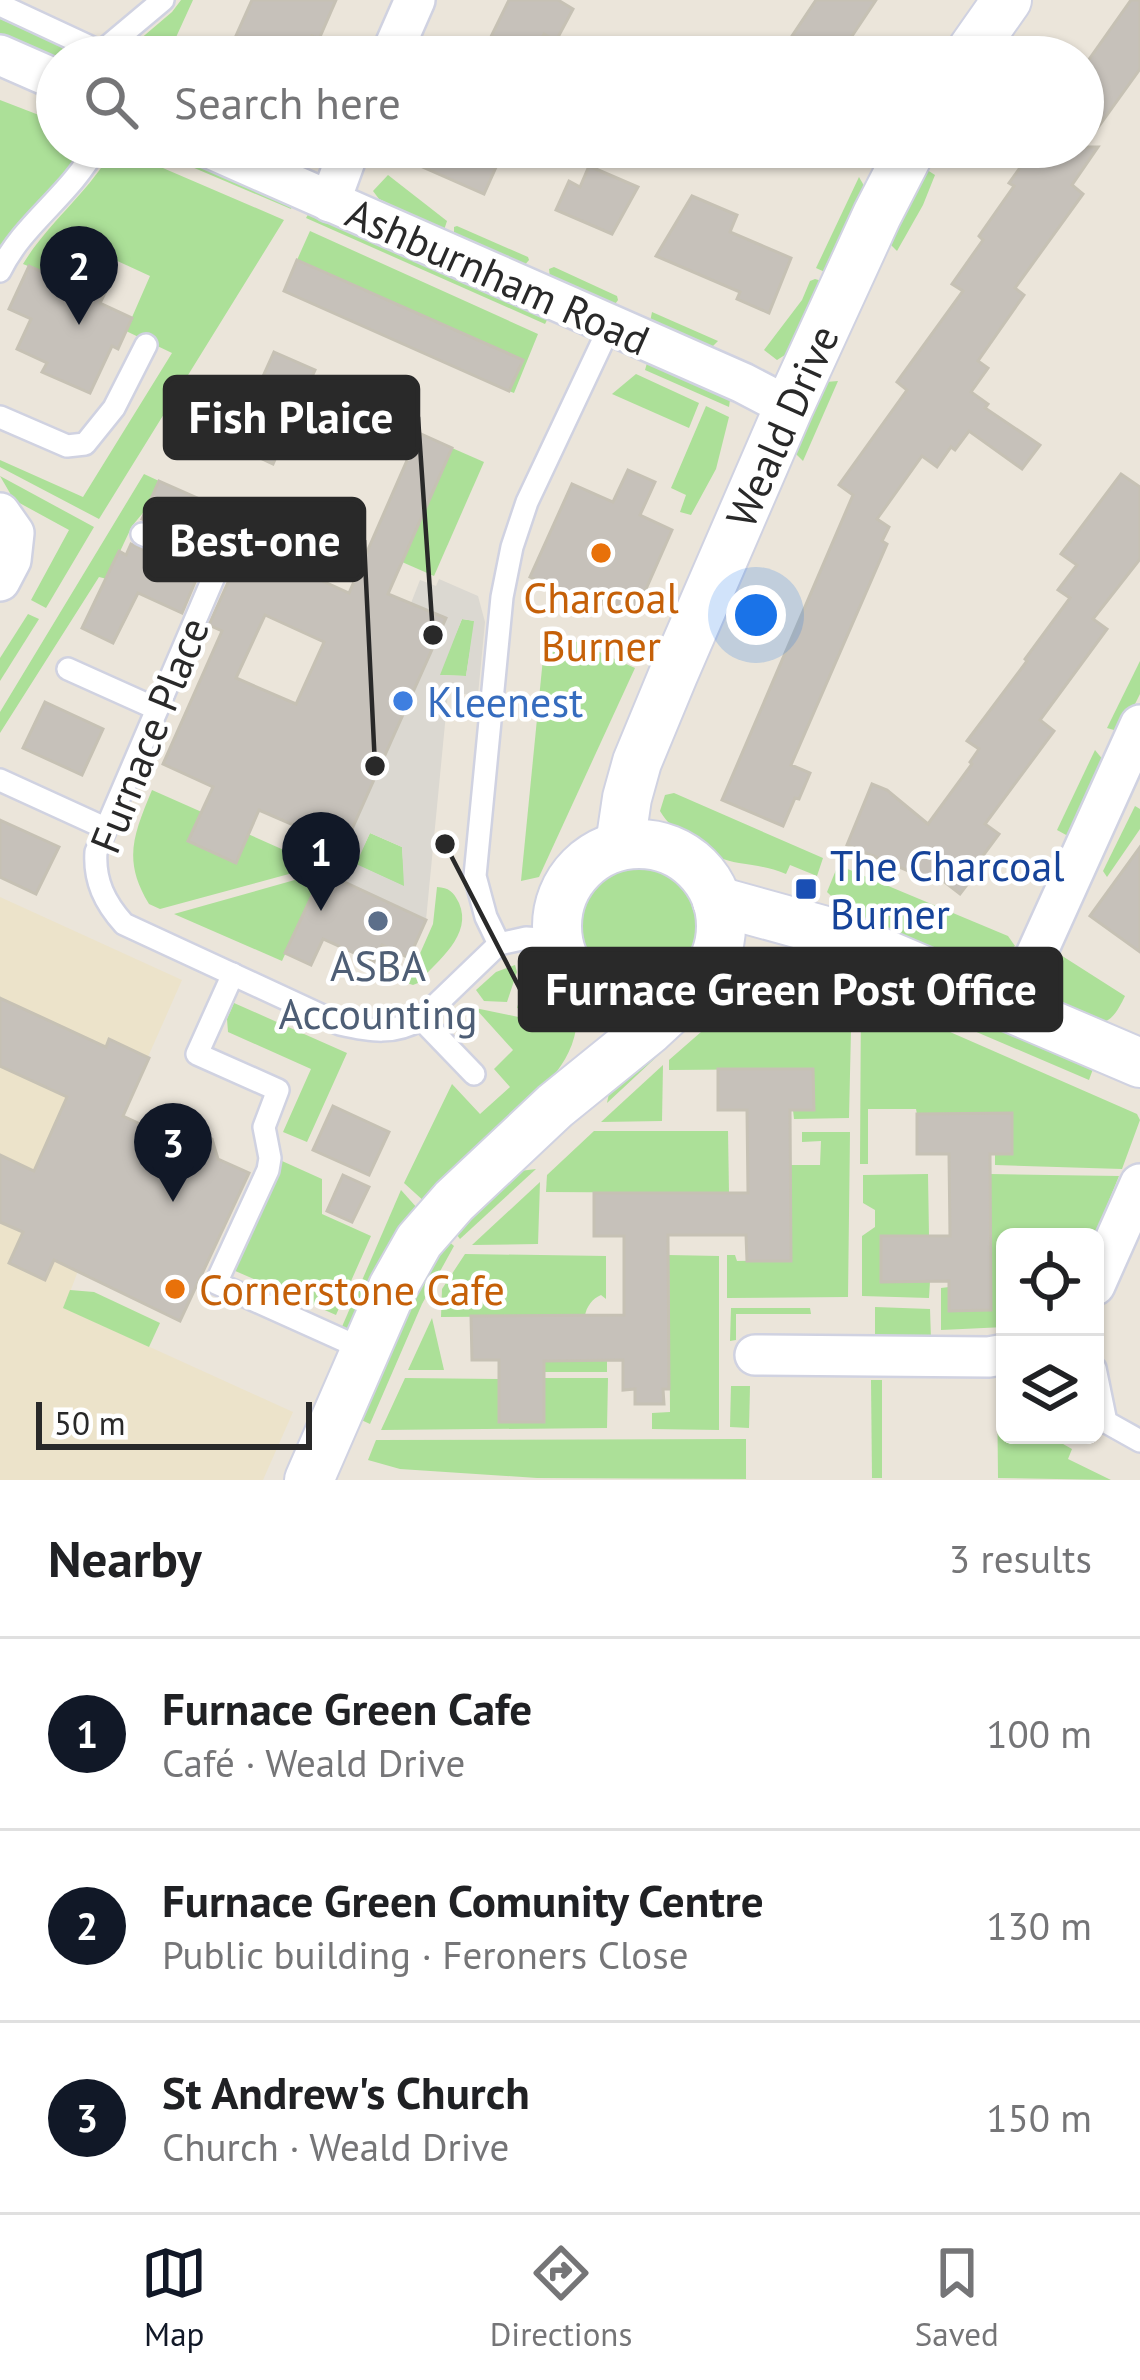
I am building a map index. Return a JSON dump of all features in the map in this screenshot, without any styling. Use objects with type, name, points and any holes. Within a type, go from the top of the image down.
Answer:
[{"type":"street","points":[[399,36],[415,0]]},
{"type":"street","points":[[982,36],[1007,0]]},
{"type":"street","points":[[0,56],[36,71]]},
{"type":"street","name":"Ashburnham Road","points":[[254,168],[789,407]]},
{"type":"street","points":[[330,202],[342,168]]},
{"type":"street","name":"Weald Drive","points":[[620,845],[637,762],[789,407],[901,168]]},
{"type":"street","points":[[0,513],[14,533],[11,560],[0,581]]},
{"type":"street","points":[[1012,1008],[1140,725]]},
{"type":"street","points":[[309,1480],[393,1287],[419,1241],[454,1201],[575,1088],[691,991],[718,950],[722,925],[717,901],[690,861],[669,849],[645,844],[620,845],[597,854],[563,891],[556,915],[557,940],[578,983],[598,998],[645,1009],[691,991]]},
{"type":"street","points":[[717,901],[840,935],[1140,1063]]},
{"type":"street","points":[[575,1088],[589,1055],[598,998]]},
{"type":"street","points":[[1104,1265],[1140,1184]]},
{"type":"street","points":[[755,1355],[996,1356]]},
{"type":"lane","points":[[122,36],[163,0]]},
{"type":"lane","points":[[0,5],[65,36]]},
{"type":"lane","points":[[0,272],[19,237],[82,168]]},
{"type":"lane","points":[[499,944],[475,876],[502,597],[518,523],[610,326]]},
{"type":"lane","points":[[0,417],[67,446],[85,444],[114,408],[146,345]]},
{"type":"lane","points":[[218,567],[240,552],[254,515]]},
{"type":"lane","name":"Furnace Place","points":[[142,534],[218,567],[96,852],[102,892],[117,915],[136,931],[340,1024],[391,1031],[421,1019]]},
{"type":"lane","points":[[68,669],[157,709]]},
{"type":"lane","points":[[0,780],[105,828]]},
{"type":"lane","points":[[475,1074],[421,1019],[499,944],[526,938],[557,940]]},
{"type":"lane","points":[[233,974],[197,1054],[278,1090],[264,1127],[268,1170],[216,1283],[366,1350]]},
{"type":"lane","points":[[1104,1412],[1106,1422],[1140,1442]]},
{"type":"shaded area","points":[[439,579],[478,596],[485,622],[478,695],[448,693],[426,920],[323,872],[336,863],[344,847],[445,619],[411,603],[420,580],[436,586]],"holes":[[[462,619],[474,621],[466,676],[440,675]],[[370,833],[402,847],[404,886],[356,864]]]},
{"type":"shaded area","points":[[0,897],[182,980],[113,1136],[64,1308],[293,1412],[263,1480],[0,1480]]},
{"type":"green space","points":[[181,0],[193,0],[177,36],[144,36]]},
{"type":"green space","points":[[0,19],[40,36],[36,36],[36,49],[0,33]]},
{"type":"green space","points":[[0,100],[36,114],[36,168],[71,168],[0,249]]},
{"type":"green space","points":[[100,168],[163,168],[284,220],[99,519],[0,467],[0,460],[83,497],[172,353],[126,331],[150,276],[63,236],[45,273],[23,264]]},
{"type":"green space","points":[[194,168],[219,168],[294,201],[291,209]]},
{"type":"green space","points":[[924,168],[935,175],[897,251],[889,243]]},
{"type":"green space","points":[[388,175],[447,221],[444,230],[379,199],[373,191]]},
{"type":"green space","points":[[859,177],[867,191],[827,273],[816,268]]},
{"type":"green space","points":[[311,209],[548,318],[545,324],[306,218]]},
{"type":"green space","points":[[457,226],[529,260],[524,266],[454,235]]},
{"type":"green space","points":[[310,231],[538,334],[514,393],[509,391],[523,360],[297,260]]},
{"type":"green space","points":[[554,267],[618,300],[613,307],[550,278],[549,269]]},
{"type":"green space","points":[[815,279],[825,282],[788,353],[777,360],[764,350]]},
{"type":"green space","points":[[652,312],[718,341],[711,348],[650,322]]},
{"type":"green space","points":[[656,362],[721,392],[730,400],[729,407],[645,370],[647,363]]},
{"type":"green space","points":[[636,374],[699,403],[689,428],[612,394]]},
{"type":"green space","points":[[838,381],[803,461],[794,452],[826,382]]},
{"type":"green space","points":[[706,406],[729,417],[716,469],[691,515],[680,512],[686,495],[671,488]]},
{"type":"green space","points":[[452,448],[484,462],[434,576],[402,562]]},
{"type":"green space","points":[[144,474],[159,481],[147,508],[132,526],[107,579],[99,577],[0,733],[0,712]]},
{"type":"green space","points":[[0,476],[94,527],[46,608],[31,600],[69,530],[14,500]]},
{"type":"green space","points":[[28,614],[39,619],[0,681],[0,658]]},
{"type":"green space","points":[[462,619],[475,621],[466,676],[438,675]]},
{"type":"green space","points":[[546,628],[635,668],[539,877],[521,881]]},
{"type":"green space","points":[[1140,661],[1140,694],[1121,732],[1107,728]]},
{"type":"green space","points":[[1095,750],[1104,761],[1076,830],[1068,836],[1057,830]]},
{"type":"green space","points":[[152,790],[213,817],[188,841],[235,862],[248,834],[304,859],[300,871],[160,909],[149,904],[133,860],[140,820]]},
{"type":"green space","points":[[674,793],[823,858],[817,876],[790,865],[786,874],[705,851],[674,829],[660,811],[665,795]]},
{"type":"green space","points":[[1135,806],[1140,809],[1140,829],[1107,877],[1103,871]]},
{"type":"green space","points":[[370,833],[402,847],[405,887],[355,864]]},
{"type":"green space","points":[[838,865],[1008,936],[1015,946],[990,963],[970,965],[858,922],[827,892]]},
{"type":"green space","points":[[639,867],[661,872],[680,884],[692,903],[697,925],[692,947],[680,966],[661,978],[639,983],[617,978],[598,966],[586,947],[581,925],[586,903],[598,884],[617,872]]},
{"type":"green space","points":[[323,872],[282,961],[174,914]]},
{"type":"green space","points":[[437,887],[457,899],[461,926],[443,956],[413,985],[407,983],[433,924]]},
{"type":"green space","points":[[793,952],[845,967],[1023,1038],[1093,1069],[1089,1080],[857,981],[786,959],[784,954]]},
{"type":"green space","points":[[1056,952],[1125,996],[1111,1018],[1102,1022],[1086,1018],[1055,995],[1049,975]]},
{"type":"green space","points":[[761,958],[752,973],[607,1103],[611,1083],[729,976]]},
{"type":"green space","points":[[530,964],[565,984],[575,1001],[576,1022],[517,1008]]},
{"type":"green space","points":[[515,965],[507,1002],[484,1001],[476,990],[496,972]]},
{"type":"green space","points":[[793,975],[821,976],[852,987],[849,1118],[794,1119],[793,1110],[813,1109],[812,1069],[669,1070],[669,1060],[749,990]]},
{"type":"green space","points":[[861,993],[1137,1114],[1140,1120],[1122,1169],[995,1165],[995,1154],[1012,1153],[1011,1113],[917,1114],[916,1109],[868,1109],[868,1164],[860,1164]]},
{"type":"green space","points":[[234,1003],[347,1053],[307,1142],[283,1132],[311,1069],[228,1032],[227,1019]]},
{"type":"green space","points":[[475,1008],[576,1029],[565,1059],[546,1085],[426,1203],[404,1183],[452,1084],[480,1114],[510,1087],[494,1069],[513,1050]]},
{"type":"green space","points":[[663,1065],[662,1121],[601,1122]]},
{"type":"green space","points":[[594,1131],[728,1131],[729,1193],[546,1192],[547,1175]]},
{"type":"green space","points":[[802,1132],[850,1132],[848,1297],[727,1298],[727,1255],[735,1255],[737,1261],[791,1260],[790,1165],[820,1165],[821,1141],[802,1142]]},
{"type":"green space","points":[[282,1161],[322,1179],[322,1214],[371,1236],[336,1315],[233,1270]]},
{"type":"green space","points":[[536,1169],[460,1239],[454,1231],[512,1172]]},
{"type":"green space","points":[[928,1174],[929,1236],[881,1237],[882,1281],[930,1281],[929,1298],[862,1296],[862,1236],[875,1227],[875,1210],[863,1203],[863,1175]]},
{"type":"green space","points":[[990,1174],[1119,1176],[1098,1228],[996,1228],[996,1327],[941,1330],[941,1288],[949,1287],[950,1311],[991,1310]]},
{"type":"green space","points":[[540,1182],[538,1244],[472,1245]]},
{"type":"green space","points":[[401,1190],[418,1209],[348,1330],[341,1329]]},
{"type":"green space","points":[[447,1240],[454,1246],[422,1304],[370,1424],[357,1418],[399,1321]]},
{"type":"green space","points":[[465,1254],[606,1256],[606,1299],[595,1298],[585,1316],[441,1317],[442,1289]]},
{"type":"green space","points":[[669,1255],[719,1256],[719,1430],[652,1429],[652,1413],[670,1412]]},
{"type":"green space","points":[[70,1290],[94,1292],[160,1323],[149,1347],[63,1308]]},
{"type":"green space","points":[[875,1307],[930,1309],[931,1339],[875,1339]]},
{"type":"green space","points":[[731,1308],[810,1308],[811,1314],[736,1314],[736,1340],[730,1341]]},
{"type":"green space","points":[[432,1318],[444,1370],[408,1370]]},
{"type":"green space","points":[[607,1360],[607,1372],[543,1372],[543,1361]]},
{"type":"green space","points":[[405,1378],[499,1379],[500,1422],[544,1422],[544,1378],[608,1378],[607,1428],[381,1430]]},
{"type":"green space","points":[[871,1380],[882,1380],[882,1478],[872,1478]]},
{"type":"green space","points":[[731,1386],[750,1386],[749,1428],[730,1427]]},
{"type":"green space","points":[[746,1439],[746,1479],[537,1478],[400,1469],[368,1460],[376,1440]]},
{"type":"green space","points":[[998,1444],[1063,1444],[1072,1449],[1068,1459],[1111,1480],[998,1478]]},
{"type":"building","points":[[252,0],[336,0],[320,36],[236,36]]},
{"type":"building","points":[[509,0],[558,0],[573,9],[559,36],[491,36]]},
{"type":"building","points":[[816,0],[876,0],[852,36],[792,36]]},
{"type":"building","points":[[1131,0],[1140,0],[1140,69],[1104,119],[1104,38]]},
{"type":"building","points":[[425,168],[496,168],[484,194]]},
{"type":"building","points":[[588,168],[594,168],[638,187],[612,234],[556,210],[569,181],[580,187]]},
{"type":"building","points":[[1020,168],[1084,168],[1072,185],[1083,194],[1015,288],[1024,295],[978,361],[988,368],[971,392],[988,404],[985,408],[1040,445],[1022,469],[969,431],[937,467],[922,456],[877,519],[889,527],[882,541],[887,544],[791,765],[810,773],[783,826],[722,800],[853,495],[839,485],[907,390],[897,382],[963,291],[952,284],[1014,186],[1009,183]]},
{"type":"building","points":[[692,196],[737,215],[730,232],[791,258],[769,313],[737,299],[740,292],[656,256]]},
{"type":"building","points":[[297,260],[523,360],[509,391],[284,291]]},
{"type":"building","points":[[29,266],[45,273],[48,267],[105,293],[100,303],[132,318],[118,349],[112,346],[90,393],[42,372],[47,363],[17,349],[31,319],[9,309]]},
{"type":"building","points":[[274,352],[315,370],[273,464],[232,445]]},
{"type":"building","points":[[419,433],[452,448],[388,594],[446,618],[344,847],[259,810],[236,863],[188,841],[213,787],[163,764],[222,631],[209,625],[230,578],[256,551],[349,593]],"holes":[[[265,615],[324,642],[296,704],[236,678]]]},
{"type":"building","name":"Charcoal Burner","points":[[628,470],[655,482],[640,515],[672,530],[635,614],[603,600],[600,608],[530,577],[572,484],[613,502]]},
{"type":"building","points":[[1121,474],[1140,487],[1140,559],[1093,619],[1107,629],[1040,720],[1054,731],[985,824],[999,834],[979,861],[983,864],[960,894],[942,880],[939,884],[847,845],[872,784],[887,790],[928,824],[972,764],[979,749],[967,741],[1070,598],[1058,590],[1077,565],[1061,554]]},
{"type":"building","points":[[159,481],[238,516],[222,547],[218,550],[142,519]]},
{"type":"building","points":[[131,544],[198,575],[182,613],[138,593],[113,643],[82,628],[119,551],[126,555]]},
{"type":"building","points":[[45,702],[103,729],[82,775],[23,748]]},
{"type":"building","points":[[0,820],[59,847],[36,894],[0,877]]},
{"type":"building","points":[[1140,847],[1140,952],[1090,916]]},
{"type":"building","points":[[323,872],[426,920],[409,958],[382,945],[374,962],[323,939],[311,965],[285,953]]},
{"type":"building","points":[[0,998],[106,1047],[109,1039],[149,1058],[123,1116],[179,1142],[198,1133],[212,1139],[218,1159],[249,1173],[180,1321],[54,1260],[45,1280],[9,1263],[23,1232],[0,1222],[0,1155],[34,1171],[67,1097],[0,1066]]},
{"type":"building","points":[[718,1069],[813,1069],[814,1110],[790,1110],[791,1261],[747,1261],[746,1235],[668,1235],[669,1389],[663,1389],[664,1404],[635,1404],[635,1389],[623,1390],[623,1360],[544,1361],[544,1422],[499,1422],[499,1360],[472,1360],[471,1316],[624,1315],[624,1236],[594,1236],[594,1193],[748,1193],[747,1110],[718,1110]]},
{"type":"building","points":[[333,1106],[389,1132],[369,1175],[313,1150]]},
{"type":"building","points":[[1012,1113],[1012,1154],[990,1154],[991,1310],[949,1311],[949,1281],[881,1282],[881,1236],[950,1236],[949,1154],[917,1154],[917,1114]]},
{"type":"building","points":[[343,1175],[369,1187],[352,1222],[327,1211]]},
{"type":"place","name":"Furnace Green Comunity Centre","points":[[79,325]]},
{"type":"place","name":"Charcoal Burner","points":[[601,553]]},
{"type":"place","name":"Fish Plaice","points":[[433,635]]},
{"type":"place","name":"Kleenest","points":[[403,701]]},
{"type":"place","name":"Best-one","points":[[375,766]]},
{"type":"place","name":"Furnace Green Post Office","points":[[445,844]]},
{"type":"place","name":"The Charcoal Burner","points":[[806,889]]},
{"type":"place","name":"Furnace Green Cafe","points":[[321,911]]},
{"type":"place","name":"ASBA Accounting","points":[[378,921]]},
{"type":"place","name":"St Andrew's Church","points":[[173,1202]]},
{"type":"place","name":"Cornerstone Cafe","points":[[175,1289]]}]
